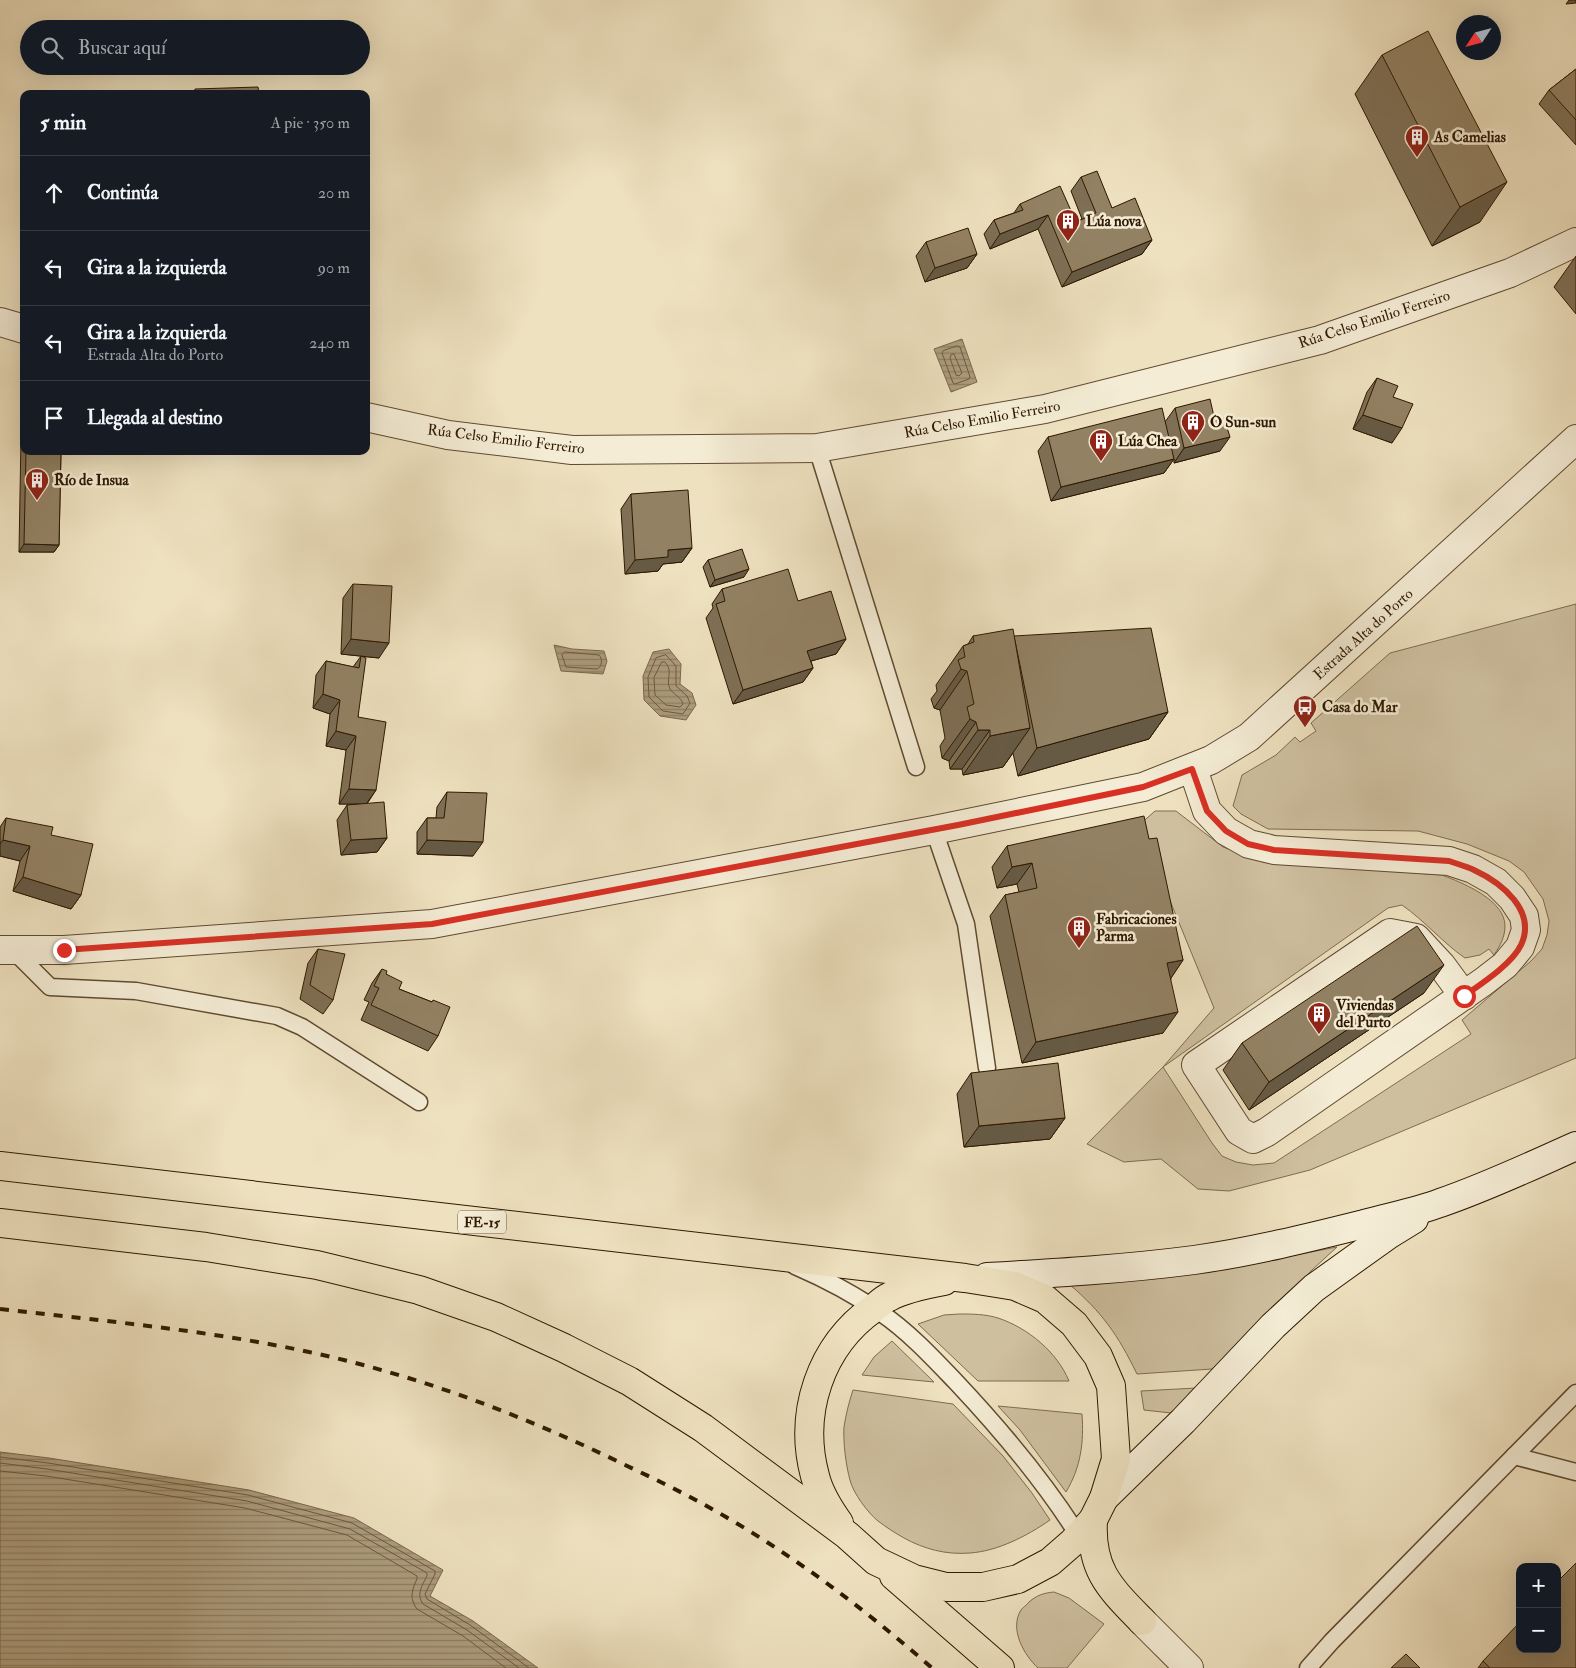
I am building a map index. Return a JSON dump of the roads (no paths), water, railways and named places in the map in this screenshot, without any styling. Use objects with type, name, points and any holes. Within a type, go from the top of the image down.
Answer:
[{"type":"highway","name":"FE-15","points":[[0,1166],[965,1278]]},
{"type":"highway","points":[[0,1223],[206,1247],[317,1265],[419,1290],[496,1317],[564,1348],[629,1381],[703,1428],[847,1535],[1000,1668]]},
{"type":"highway","points":[[847,1535],[828,1508],[815,1477],[809,1445],[810,1412],[819,1379],[835,1346],[859,1318],[890,1296],[899,1293],[928,1284],[965,1278],[1015,1286],[1045,1299],[1074,1324],[1098,1356],[1111,1386],[1116,1458],[1092,1518],[1092,1539],[1095,1558],[1105,1578],[1116,1594],[1142,1621]]},
{"type":"highway","points":[[876,1561],[914,1579],[946,1587],[983,1587],[1018,1579],[1050,1562],[1092,1518]]},
{"type":"street","name":"Rúa Celso Emilio Ferreiro","points":[[370,417],[448,435],[572,450],[817,448],[1046,409],[1320,340],[1510,273],[1576,242]]},
{"type":"street","points":[[0,322],[20,328]]},
{"type":"street","name":"Estrada Alta do Porto","points":[[6,950],[64,950],[432,924],[934,830],[1143,787],[1211,760],[1248,737],[1576,439]]},
{"type":"street","points":[[1192,769],[1207,811],[1226,831],[1248,844],[1274,850],[1449,861],[1473,869],[1496,882],[1512,898],[1524,916],[1526,930],[1520,947],[1505,965],[1464,996],[1267,1132],[1253,1139],[1239,1131],[1196,1065],[1390,933],[1416,938],[1442,966],[1464,996]]},
{"type":"street","points":[[965,1278],[1059,1273],[1196,1260],[1265,1247],[1325,1234],[1439,1204],[1576,1146]]},
{"type":"street","points":[[1092,1518],[1273,1326],[1314,1288],[1388,1235],[1439,1204]]},
{"type":"street","points":[[1142,1621],[1189,1668]]},
{"type":"lane","points":[[817,448],[916,766]]},
{"type":"lane","points":[[934,830],[966,924],[987,1068]]},
{"type":"lane","points":[[6,950],[50,987],[136,991],[277,1016],[302,1026],[419,1102]]},
{"type":"lane","points":[[755,1254],[795,1265],[838,1286],[873,1308],[910,1335],[996,1424],[1060,1507],[1092,1518]]},
{"type":"lane","points":[[1308,1668],[1332,1641],[1576,1393]]},
{"type":"lane","points":[[1514,1456],[1576,1472]]},
{"type":"water","points":[[962,339],[977,382],[951,392],[934,349]]},
{"type":"water","points":[[554,645],[572,649],[604,651],[607,661],[603,674],[561,671]]},
{"type":"water","points":[[669,649],[681,664],[680,684],[692,693],[696,705],[686,720],[660,716],[644,700],[643,676],[653,652]]},
{"type":"water","points":[[0,1452],[249,1490],[354,1518],[443,1570],[430,1596],[473,1621],[538,1668],[0,1668]]},
{"type":"railway","points":[[0,1309],[194,1332],[271,1344],[389,1372],[507,1413],[584,1445],[726,1517],[780,1551],[833,1588],[932,1668]]},
{"type":"place","name":"As Camelias","points":[[1417,158]]},
{"type":"place","name":"Lúa nova","points":[[1068,242]]},
{"type":"place","name":"O Sun-sun","points":[[1193,443]]},
{"type":"place","name":"Lúa Chea","points":[[1101,462]]},
{"type":"place","name":"Río de Insua","points":[[37,501]]},
{"type":"place","name":"Casa do Mar","points":[[1305,728]]},
{"type":"place","name":"Fabricaciones Parma","points":[[1079,949]]},
{"type":"place","name":"Viviendas del Purto","points":[[1319,1035]]}]
